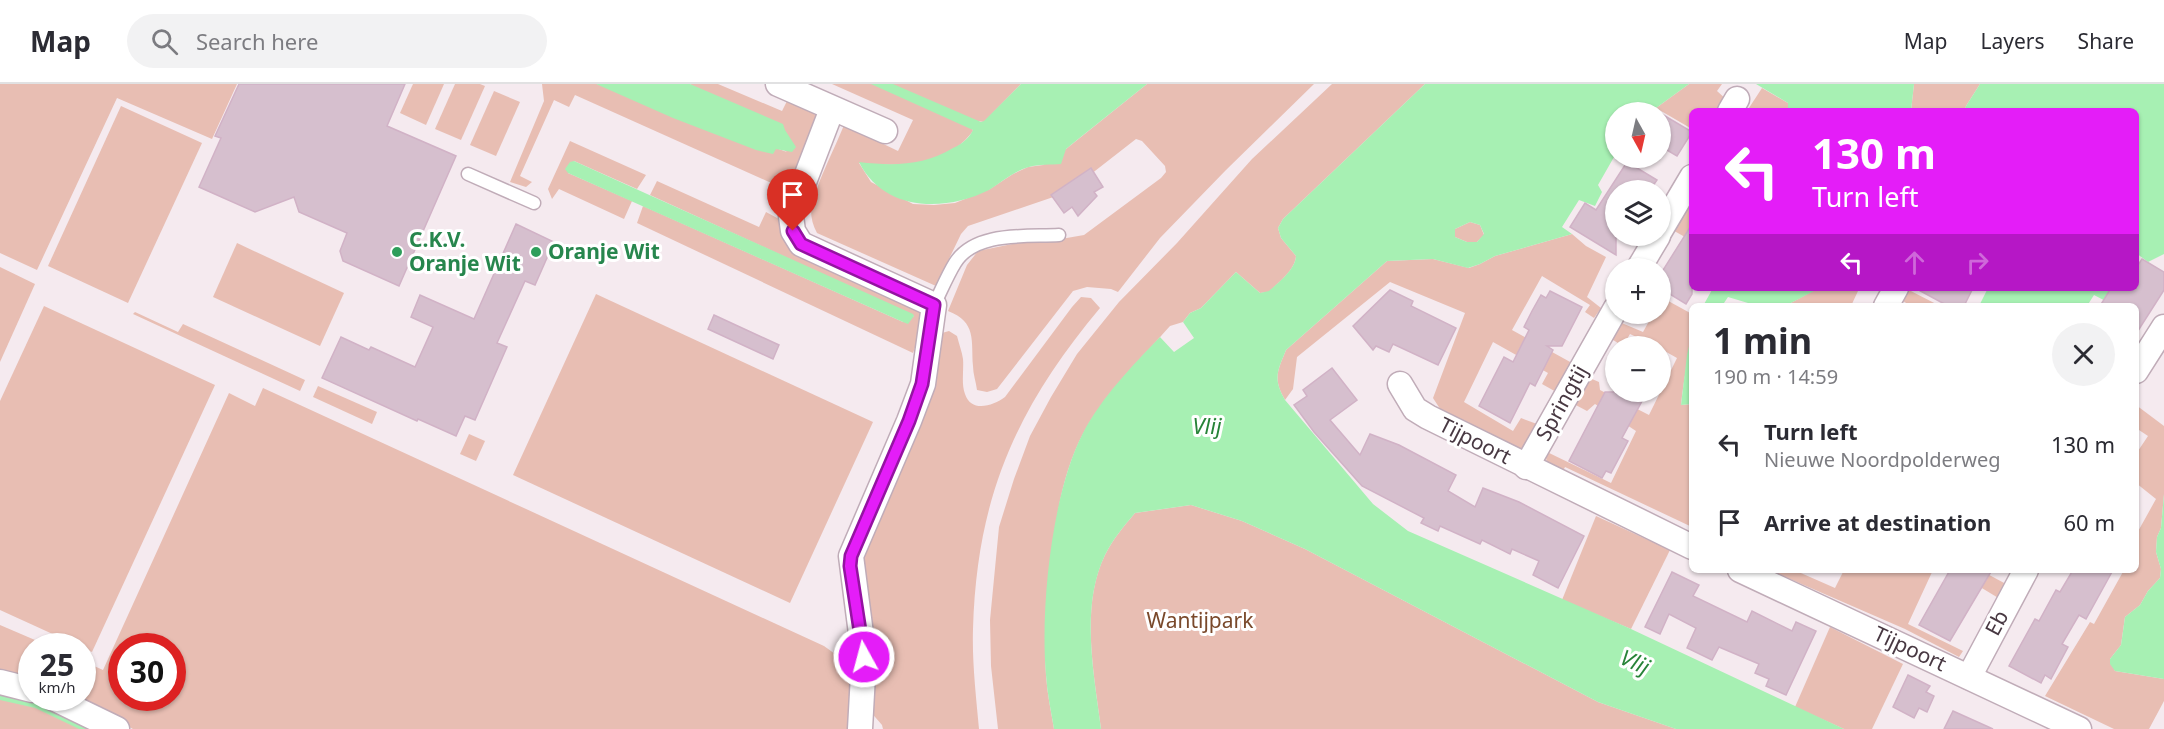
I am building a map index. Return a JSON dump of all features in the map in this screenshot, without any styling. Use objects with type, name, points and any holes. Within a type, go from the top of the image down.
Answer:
[{"type":"street","points":[[778,84],[885,131]]},
{"type":"street","points":[[832,109],[791,216],[793,231],[801,244],[934,305],[922,384],[851,556],[850,566],[864,657],[860,729]]},
{"type":"street","points":[[1671,212],[1689,182]]},
{"type":"street","name":"Springtij","points":[[1526,467],[1607,324]]},
{"type":"street","points":[[2139,366],[2164,327]]},
{"type":"street","name":"Tijpoort","points":[[1400,384],[1415,409],[1428,417],[1689,546]]},
{"type":"street","name":"Tijpoort","points":[[1752,573],[2079,729]]},
{"type":"street","name":"Eb","points":[[1969,676],[2024,573]]},
{"type":"street","points":[[0,682],[18,686]]},
{"type":"street","points":[[80,711],[117,729]]},
{"type":"lane","points":[[468,174],[534,203]]},
{"type":"lane","points":[[934,305],[956,261],[970,247],[1000,238],[1059,235]]},
{"type":"green space","points":[[0,84],[237,84],[212,139],[117,98],[37,270],[0,253]]},
{"type":"green space","points":[[413,84],[444,84],[426,125],[400,113]]},
{"type":"green space","points":[[455,84],[485,86],[461,140],[435,129]]},
{"type":"green space","points":[[542,84],[597,84],[787,152],[690,84],[718,84],[782,111],[788,99],[810,110],[819,122],[787,195],[771,201],[778,186],[575,95],[569,107],[554,100],[520,176],[532,182],[526,187],[510,182],[544,101]]},
{"type":"green space","points":[[832,84],[1021,84],[984,122],[977,121],[972,128],[973,131],[950,152],[936,158],[906,164],[859,163],[871,182],[913,204],[934,205],[955,203],[990,189],[1028,167],[1043,165],[1147,84],[1314,84],[1160,238],[1118,292],[1111,289],[1087,287],[1073,291],[997,389],[987,392],[977,390],[971,333],[964,321],[948,311],[967,265],[978,251],[1017,243],[1084,235],[1161,178],[1166,172],[1165,166],[1142,141],[1136,139],[1068,192],[968,226],[961,234],[936,286],[817,233],[812,222],[813,201],[844,125],[898,151],[913,120]]},
{"type":"green space","points":[[1332,84],[1425,84],[1283,219],[1278,228],[1281,238],[1296,256],[1293,266],[1282,280],[1269,292],[1260,293],[1236,272],[1201,308],[1190,313],[1183,322],[1170,326],[1102,403],[1075,450],[1058,510],[1052,551],[1045,654],[1047,688],[1054,729],[998,729],[991,666],[990,620],[999,527],[1030,436],[1077,354],[1119,302],[1177,243],[1252,159]]},
{"type":"green space","points":[[1689,84],[1722,84],[1717,91],[1728,101],[1723,108],[1689,108],[1689,127],[1671,117],[1671,102],[1664,102]]},
{"type":"green space","points":[[1914,84],[1980,84],[1966,108],[1911,108]]},
{"type":"green space","points":[[1762,88],[1788,103],[1788,108],[1749,108]]},
{"type":"green space","points":[[494,91],[520,102],[496,156],[470,145]]},
{"type":"green space","points":[[121,106],[202,143],[128,303],[48,266]]},
{"type":"green space","points":[[570,141],[646,175],[637,189],[574,161],[568,173],[632,201],[624,219],[559,189],[552,199],[548,189]]},
{"type":"green space","points":[[657,181],[759,227],[766,212],[779,219],[782,234],[918,306],[925,319],[913,353],[637,223],[643,206],[903,322],[914,316],[650,195]]},
{"type":"green space","points":[[1689,198],[1689,239],[1671,229],[1671,225]]},
{"type":"green space","points":[[1470,222],[1480,225],[1484,235],[1477,242],[1467,242],[1455,237],[1455,229]]},
{"type":"green space","points":[[1572,234],[1586,246],[1606,257],[1587,297],[1601,308],[1594,318],[1585,312],[1590,305],[1542,276],[1512,330],[1572,363],[1558,393],[1542,384],[1548,373],[1493,342],[1464,402],[1513,431],[1521,418],[1537,424],[1533,439],[1519,450],[1446,418],[1433,398],[1465,313],[1390,282],[1297,357],[1293,389],[1285,400],[1279,386],[1278,375],[1286,350],[1387,261],[1433,259],[1469,268],[1495,256]]},
{"type":"green space","points":[[237,243],[344,293],[320,346],[213,297]]},
{"type":"green space","points":[[0,267],[35,284],[0,362]]},
{"type":"green space","points":[[1813,291],[1858,291],[1852,303],[1791,303]]},
{"type":"green space","points":[[1906,291],[1911,291],[1934,303],[1906,303],[1903,301]]},
{"type":"green space","points":[[596,294],[873,422],[790,603],[513,475]]},
{"type":"green space","points":[[1081,297],[1091,298],[1100,308],[1045,382],[1024,419],[1007,456],[993,496],[983,537],[976,581],[973,629],[979,729],[883,729],[869,710],[860,571],[864,548],[942,333],[949,331],[957,336],[963,359],[964,390],[968,400],[977,406],[989,405],[1005,397]]},
{"type":"green space","points":[[1671,302],[1689,312],[1689,351],[1681,405],[1689,404],[1689,526],[1565,467],[1562,473],[1547,464],[1545,451],[1611,483],[1636,431],[1595,404],[1587,411],[1572,403],[1585,376],[1599,382],[1600,390],[1605,393],[1605,402],[1624,402],[1649,415],[1655,402],[1671,402],[1671,370],[1677,358],[1671,355],[1671,336],[1630,334],[1629,336],[1609,336],[1615,324],[1624,324],[1643,332],[1647,324],[1671,324]]},
{"type":"green space","points":[[44,306],[215,385],[96,643],[96,633],[50,633],[0,610],[0,401]]},
{"type":"green space","points":[[135,312],[178,332],[183,324],[305,380],[300,391],[133,314]]},
{"type":"green space","points":[[318,386],[377,412],[372,424],[313,397]]},
{"type":"green space","points":[[263,388],[824,646],[842,659],[852,676],[853,729],[133,729],[96,710],[96,667],[103,670],[108,659],[108,711],[186,711],[186,633],[120,633],[229,393],[255,406]]},
{"type":"green space","points":[[2139,407],[2164,426],[2164,494],[2156,552],[2161,569],[2160,578],[2148,591],[2140,605],[2125,617],[2121,645],[2110,659],[2115,671],[2164,679],[2164,701],[2149,729],[2114,729],[2045,696],[2090,622],[2094,624],[2122,573],[2139,573],[2139,530],[2156,499],[2139,485],[2139,450],[2148,436],[2139,430]]},
{"type":"green space","points":[[469,434],[485,441],[476,461],[460,454]]},
{"type":"green space","name":"Wantijpark","points":[[1191,505],[1242,521],[1305,549],[1598,702],[1676,729],[1101,729],[1093,663],[1091,618],[1097,575],[1105,555],[1135,513]]},
{"type":"green space","points":[[1596,516],[1670,550],[1631,629],[1562,600]]},
{"type":"green space","points":[[1776,573],[1801,573],[1835,588],[1842,573],[1932,573],[1908,624],[1963,651],[1959,657],[1905,629]]},
{"type":"green space","points":[[1957,573],[1986,573],[2006,584],[2000,599]]},
{"type":"green space","points":[[0,625],[19,633],[18,678],[0,675]]},
{"type":"green space","points":[[1830,627],[1903,664],[1872,729],[1844,729],[1795,707]]},
{"type":"green space","points":[[0,687],[18,693],[18,711],[69,711],[102,729],[0,729]]},
{"type":"water","points":[[596,84],[690,84],[783,124],[796,147],[792,152],[776,149],[773,154],[756,150],[673,118]]},
{"type":"water","points":[[871,84],[893,84],[981,122],[1021,84],[1147,84],[1066,149],[1061,164],[1029,167],[972,197],[935,204],[900,199],[884,191],[870,178],[859,162],[896,164],[930,158],[959,145],[973,130]]},
{"type":"water","name":"Vlij","points":[[1425,84],[1689,84],[1664,102],[1605,102],[1605,168],[1608,168],[1598,185],[1602,192],[1595,206],[1579,200],[1562,227],[1572,234],[1495,256],[1468,268],[1433,259],[1387,261],[1286,350],[1278,375],[1279,386],[1285,400],[1373,504],[1408,531],[1631,629],[1844,729],[1676,729],[1598,702],[1305,549],[1242,521],[1191,505],[1135,513],[1105,555],[1097,575],[1091,618],[1091,641],[1101,729],[1054,729],[1047,688],[1045,648],[1047,585],[1056,518],[1063,486],[1083,433],[1108,394],[1160,337],[1174,352],[1194,338],[1183,322],[1190,313],[1201,308],[1236,272],[1260,293],[1269,291],[1286,275],[1293,266],[1296,256],[1281,238],[1278,228],[1283,219]],"holes":[[[1470,222],[1480,225],[1484,234],[1477,242],[1467,242],[1455,237],[1455,229]]]},
{"type":"water","points":[[1756,84],[1914,84],[1911,108],[1788,108],[1788,103]]},
{"type":"water","points":[[1980,84],[2164,84],[2164,254],[2148,262],[2139,255],[2139,108],[1966,108]]},
{"type":"water","points":[[574,161],[914,316],[908,324],[903,322],[568,173],[565,169],[570,162]]},
{"type":"water","points":[[1711,291],[1814,291],[1791,303],[1748,303],[1728,297],[1724,303],[1705,303]]},
{"type":"water","points":[[1986,291],[2127,291],[2117,303],[2109,303],[2094,295],[2089,303],[1980,303]]},
{"type":"water","points":[[1689,346],[1689,404],[1681,405]]},
{"type":"water","points":[[2164,494],[2164,679],[2115,671],[2110,664],[2110,659],[2121,645],[2125,617],[2140,605],[2148,591],[2160,578],[2161,569],[2156,552]]},
{"type":"building","points":[[239,84],[405,84],[387,126],[456,156],[399,286],[343,261],[340,251],[347,233],[299,212],[294,197],[255,212],[199,187],[221,138],[215,136]]},
{"type":"building","points":[[1671,120],[1689,130],[1689,137],[1677,156],[1671,152]]},
{"type":"building","points":[[1091,168],[1103,187],[1094,192],[1097,196],[1078,216],[1072,207],[1064,213],[1051,195]]},
{"type":"building","points":[[1623,168],[1637,168],[1657,180],[1615,180]]},
{"type":"building","points":[[1605,196],[1605,246],[1616,246],[1616,255],[1570,227],[1585,203],[1596,210]]},
{"type":"building","points":[[516,224],[554,242],[535,285],[525,281],[497,343],[507,347],[475,420],[465,416],[456,436],[322,378],[341,337],[369,350],[371,347],[415,367],[433,327],[411,317],[420,295],[474,319]]},
{"type":"building","points":[[1689,229],[1689,291],[1692,291],[1692,294],[1686,304],[1671,295],[1671,258]]},
{"type":"building","points":[[2142,259],[2164,272],[2164,290],[2139,329],[2139,303],[2102,303],[2109,291],[2139,291],[2139,264]]},
{"type":"building","points":[[1390,290],[1413,301],[1411,306],[1456,328],[1438,365],[1393,344],[1389,352],[1376,346],[1373,350],[1353,326]]},
{"type":"building","points":[[1550,291],[1582,307],[1562,346],[1547,346],[1553,350],[1535,386],[1530,383],[1510,423],[1479,406],[1504,357],[1513,362],[1529,330],[1524,327],[1532,311],[1541,295],[1546,298]]},
{"type":"building","points":[[1920,291],[1972,291],[1966,303],[1942,303]]},
{"type":"building","points":[[714,315],[779,345],[773,359],[708,329]]},
{"type":"building","points":[[1332,368],[1357,400],[1330,420],[1360,455],[1370,434],[1399,445],[1456,475],[1448,491],[1475,507],[1483,488],[1519,502],[1584,536],[1558,588],[1533,575],[1539,561],[1512,549],[1510,554],[1482,540],[1480,544],[1440,526],[1438,531],[1421,523],[1424,518],[1362,486],[1314,432],[1294,405],[1307,396],[1303,390]]},
{"type":"building","points":[[1605,392],[1605,402],[1642,402],[1622,438],[1628,441],[1611,473],[1606,471],[1602,478],[1569,461]]},
{"type":"building","points":[[1672,572],[1699,585],[1693,596],[1747,622],[1752,611],[1792,631],[1796,622],[1816,631],[1786,695],[1766,686],[1769,679],[1755,673],[1759,664],[1719,647],[1712,660],[1687,648],[1696,628],[1669,614],[1660,634],[1645,627]]},
{"type":"building","points":[[1948,573],[1990,573],[1950,641],[1919,625]]},
{"type":"building","points":[[2071,573],[2111,573],[2086,619],[2079,615],[2062,644],[2068,647],[2051,679],[2045,675],[2041,683],[2009,666],[2035,619],[2039,621],[2056,590],[2060,592]]},
{"type":"building","points":[[1908,675],[1930,686],[1926,692],[1934,696],[1927,712],[1919,708],[1914,718],[1893,707]]},
{"type":"building","points":[[1953,711],[1993,729],[1944,729]]},
{"type":"waterway","points":[[0,697],[36,705],[86,729]]},
{"type":"place","name":"C.K.V. Oranje Wit","points":[[397,252]]},
{"type":"place","name":"Oranje Wit","points":[[536,252]]},
{"type":"route","points":[[793,231],[801,244],[934,305],[922,384],[909,421],[851,556],[850,566],[864,657]]}]
